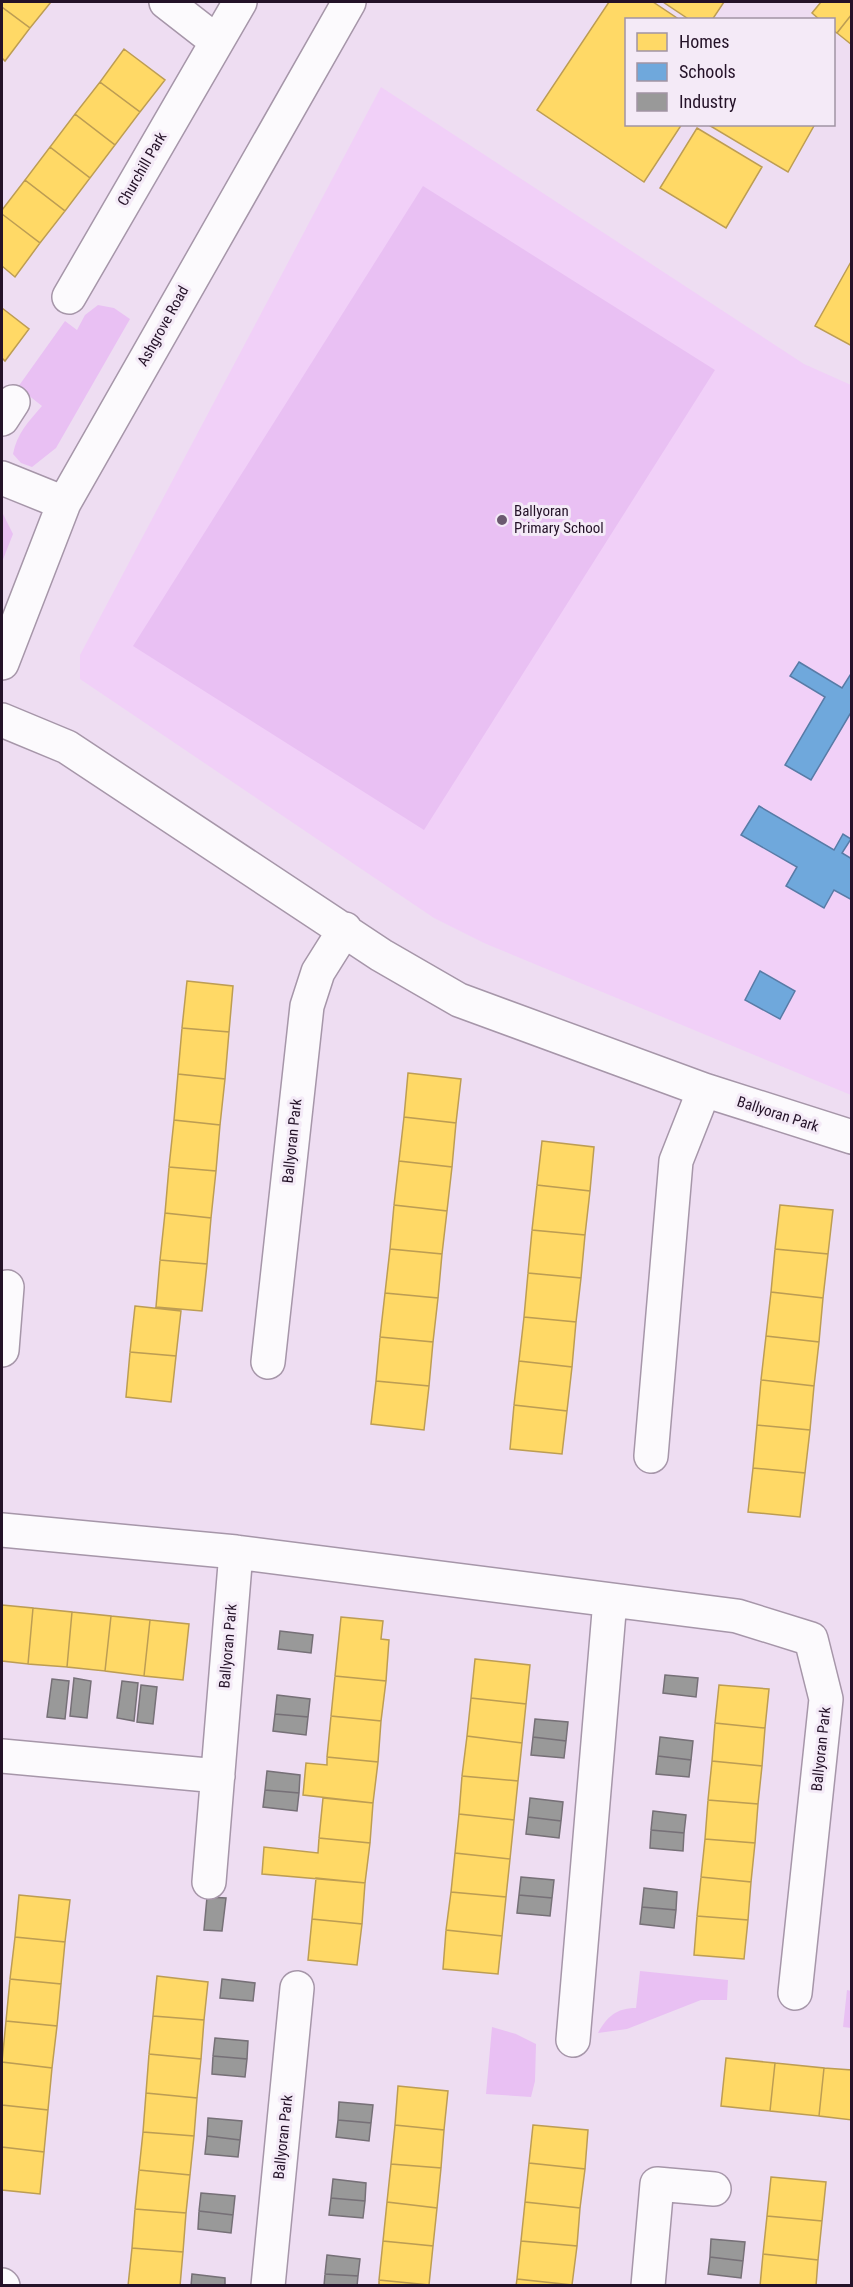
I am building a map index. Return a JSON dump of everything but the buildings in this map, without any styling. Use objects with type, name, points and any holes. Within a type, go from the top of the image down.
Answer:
[{"type":"street","points":[[166,2],[216,41]]},
{"type":"street","name":"Churchill Park","points":[[69,297],[240,2]]},
{"type":"street","name":"Ashgrove Road","points":[[2,663],[64,503],[349,2]]},
{"type":"street","points":[[2,478],[64,503]]},
{"type":"street","name":"Ballyoran Park","points":[[2,720],[67,747],[381,955],[459,1000],[704,1090],[852,1137]]},
{"type":"street","name":"Ballyoran Park","points":[[268,1362],[307,1006],[318,972],[345,929]]},
{"type":"street","points":[[651,1456],[676,1161],[704,1090]]},
{"type":"street","points":[[2,1350],[7,1287]]},
{"type":"street","name":"Ballyoran Park","points":[[2,1530],[236,1552],[737,1616],[811,1639],[826,1699],[795,1993]]},
{"type":"street","name":"Ballyoran Park","points":[[209,1882],[236,1552]]},
{"type":"street","points":[[573,2040],[610,1600]]},
{"type":"street","points":[[2,1756],[218,1776]]},
{"type":"street","name":"Ballyoran Park","points":[[268,2286],[297,1988]]},
{"type":"street","points":[[648,2286],[657,2184],[714,2189]]},
{"type":"shaded area","name":"Ballyoran Primary School","points":[[381,87],[804,364],[851,385],[851,1095],[484,943],[434,918],[80,679],[80,655]]},
{"type":"shaded area","points":[[423,186],[715,370],[424,830],[133,646]]},
{"type":"shaded area","points":[[98,305],[114,308],[130,319],[56,448],[32,467],[21,463],[13,454],[17,440],[42,406],[18,387],[65,321],[77,330],[85,315]]},
{"type":"shaded area","points":[[2,512],[13,534],[2,562]]},
{"type":"shaded area","points":[[640,1971],[728,1980],[727,2000],[701,2000],[627,2029],[598,2033],[613,2014],[636,2008]]},
{"type":"shaded area","points":[[847,1990],[851,1991],[851,2028],[843,2027]]},
{"type":"shaded area","points":[[492,2027],[516,2034],[536,2044],[535,2081],[531,2097],[486,2094]]},
{"type":"place","name":"Ballyoran Primary School","points":[[502,520]]}]
